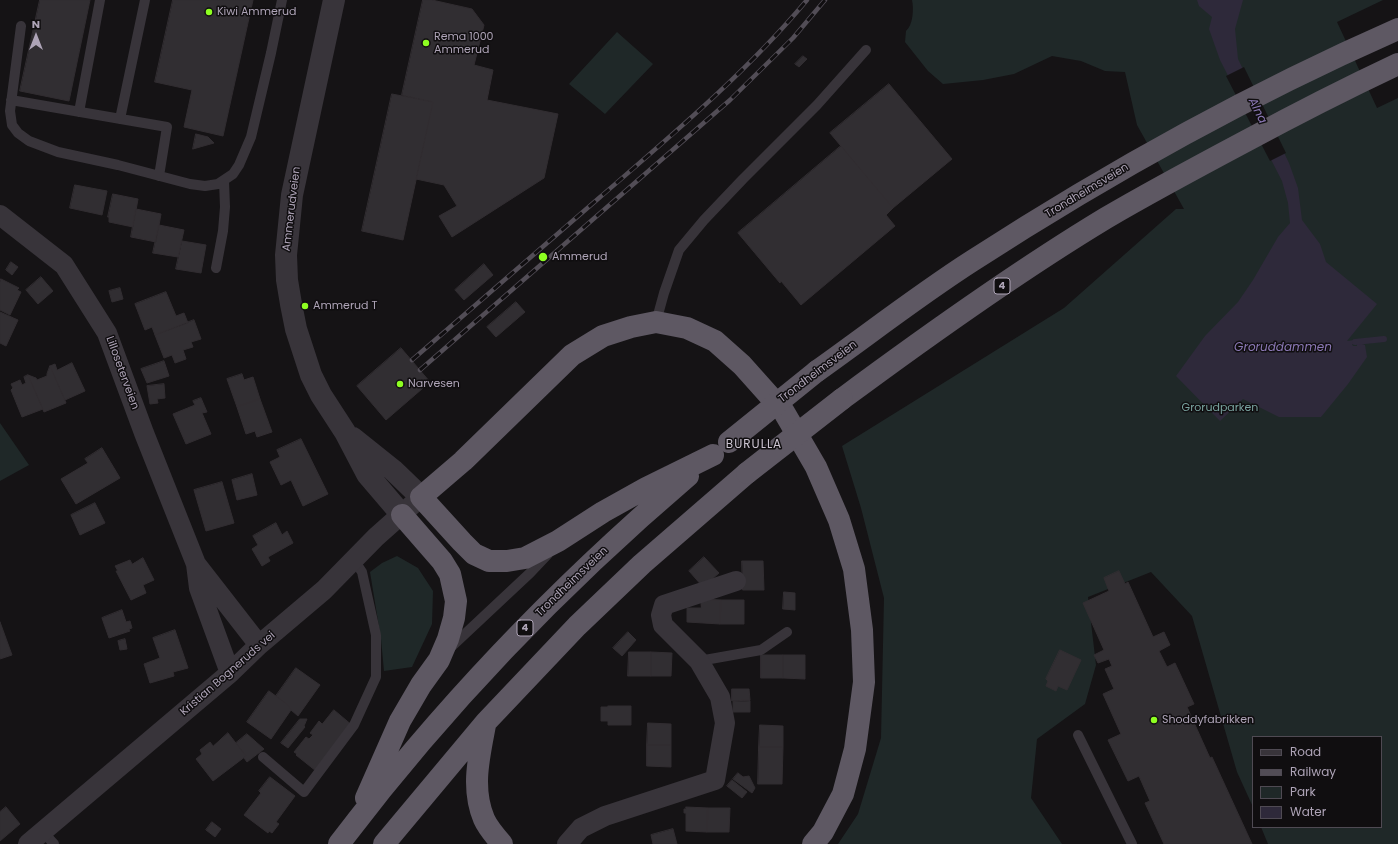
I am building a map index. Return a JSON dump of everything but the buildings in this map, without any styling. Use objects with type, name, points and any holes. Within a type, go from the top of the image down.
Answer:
[{"type":"highway","name":"Trondheimsveien","points":[[339,844],[432,728],[502,652],[617,538],[721,449],[817,371],[971,262],[1078,195],[1152,152],[1269,90],[1350,50],[1398,29]]},
{"type":"highway","name":"4","points":[[384,844],[486,722],[576,626],[747,473],[842,399],[907,351],[993,291],[1105,219],[1169,182],[1289,118],[1398,64]]},
{"type":"highway","points":[[721,449],[603,512],[558,541],[525,558],[507,561],[489,561],[474,554],[422,498],[463,461],[572,355],[603,336],[631,327],[656,322],[687,328],[715,341],[742,365],[784,412],[816,467],[840,520],[854,569],[862,630],[864,682],[855,749],[843,794],[823,832],[814,844]]},
{"type":"highway","points":[[357,820],[400,722],[421,685],[438,660],[448,639],[454,618],[456,601],[450,574],[442,561],[402,515]]},
{"type":"highway","points":[[486,722],[476,773],[476,791],[484,820],[502,844]]},
{"type":"street","name":"Ammerudveien","points":[[334,0],[292,195],[286,255],[290,304],[311,375],[321,395],[345,432],[367,474],[402,515]]},
{"type":"street","name":"Lilloseterveien","points":[[0,216],[64,265],[107,334],[144,433],[196,564],[199,588],[230,674]]},
{"type":"street","name":"Ammerudveien","points":[[345,432],[393,470],[422,498]]},
{"type":"street","name":"Kristian Bogneruds vei","points":[[42,840],[230,674],[259,645],[324,590],[354,560],[422,498]]},
{"type":"street","name":"Lilloseterveien","points":[[196,564],[259,645]]},
{"type":"street","points":[[567,844],[581,828],[605,816],[715,780],[725,723],[720,697],[699,661],[663,625],[661,615],[664,606],[736,581]]},
{"type":"lane","points":[[79,112],[100,0]]},
{"type":"lane","points":[[120,119],[145,0]]},
{"type":"lane","points":[[21,26],[10,110],[12,124],[18,133],[29,141],[58,152],[118,165],[190,184],[206,186],[218,184],[233,174],[251,137],[282,0]]},
{"type":"lane","points":[[656,322],[679,250],[704,220],[817,105],[866,50]]},
{"type":"lane","points":[[11,100],[167,127],[159,176]]},
{"type":"lane","points":[[216,268],[223,232],[225,207],[224,181]]},
{"type":"lane","points":[[438,660],[530,573],[558,541]]},
{"type":"lane","points":[[263,757],[304,792],[354,725],[376,677],[376,635],[362,572],[354,560]]},
{"type":"lane","points":[[699,661],[761,650],[787,632]]},
{"type":"lane","points":[[1078,735],[1132,844]]},
{"type":"green space","name":"Grorudparken","points":[[912,0],[1383,0],[1337,22],[1377,108],[1398,98],[1398,844],[1268,844],[1261,828],[1382,828],[1382,736],[1252,736],[1252,805],[1237,772],[1192,616],[1151,572],[1088,597],[1096,665],[1085,704],[1037,739],[1031,798],[1062,844],[838,844],[858,814],[881,738],[884,598],[861,508],[842,446],[1064,308],[1176,209],[1184,209],[1137,125],[1125,72],[1105,71],[1081,61],[1052,56],[1014,74],[983,80],[943,84],[928,71],[905,42],[906,31],[910,25],[913,8]]},
{"type":"green space","points":[[617,32],[653,64],[605,114],[569,84]]},
{"type":"green space","points":[[0,423],[29,465],[0,481]]},
{"type":"green space","points":[[397,556],[418,568],[433,591],[432,624],[412,667],[384,671],[381,639],[370,572],[382,563]]},
{"type":"water","name":"Groruddammen","points":[[1197,0],[1243,0],[1235,29],[1238,59],[1289,163],[1298,188],[1302,220],[1320,244],[1326,262],[1377,304],[1347,341],[1355,340],[1355,344],[1352,344],[1353,346],[1357,346],[1357,344],[1365,345],[1367,357],[1348,384],[1321,417],[1279,417],[1243,399],[1220,421],[1176,376],[1205,336],[1238,302],[1253,280],[1278,237],[1290,223],[1288,203],[1282,181],[1220,60],[1209,29],[1212,17],[1199,6]]},
{"type":"pier","points":[[1244,67],[1286,153],[1270,161],[1226,76]]},
{"type":"waterway","points":[[1355,342],[1384,339]]},
{"type":"railway","points":[[412,360],[708,103],[784,27],[807,0]]},
{"type":"railway","points":[[420,370],[730,100],[793,38],[825,0]]},
{"type":"place","name":"Kiwi Ammerud","points":[[209,12]]},
{"type":"place","name":"Rema 1000 Ammerud","points":[[426,43]]},
{"type":"place","name":"Ammerud","points":[[543,257]]},
{"type":"place","name":"Ammerud T","points":[[305,306]]},
{"type":"place","name":"Narvesen","points":[[400,384]]},
{"type":"place","name":"Shoddyfabrikken","points":[[1154,720]]},
{"type":"district","name":"BURULLA","points":[[754,445]]},
{"type":"water label","name":"Alna","points":[[1257,111]]}]
